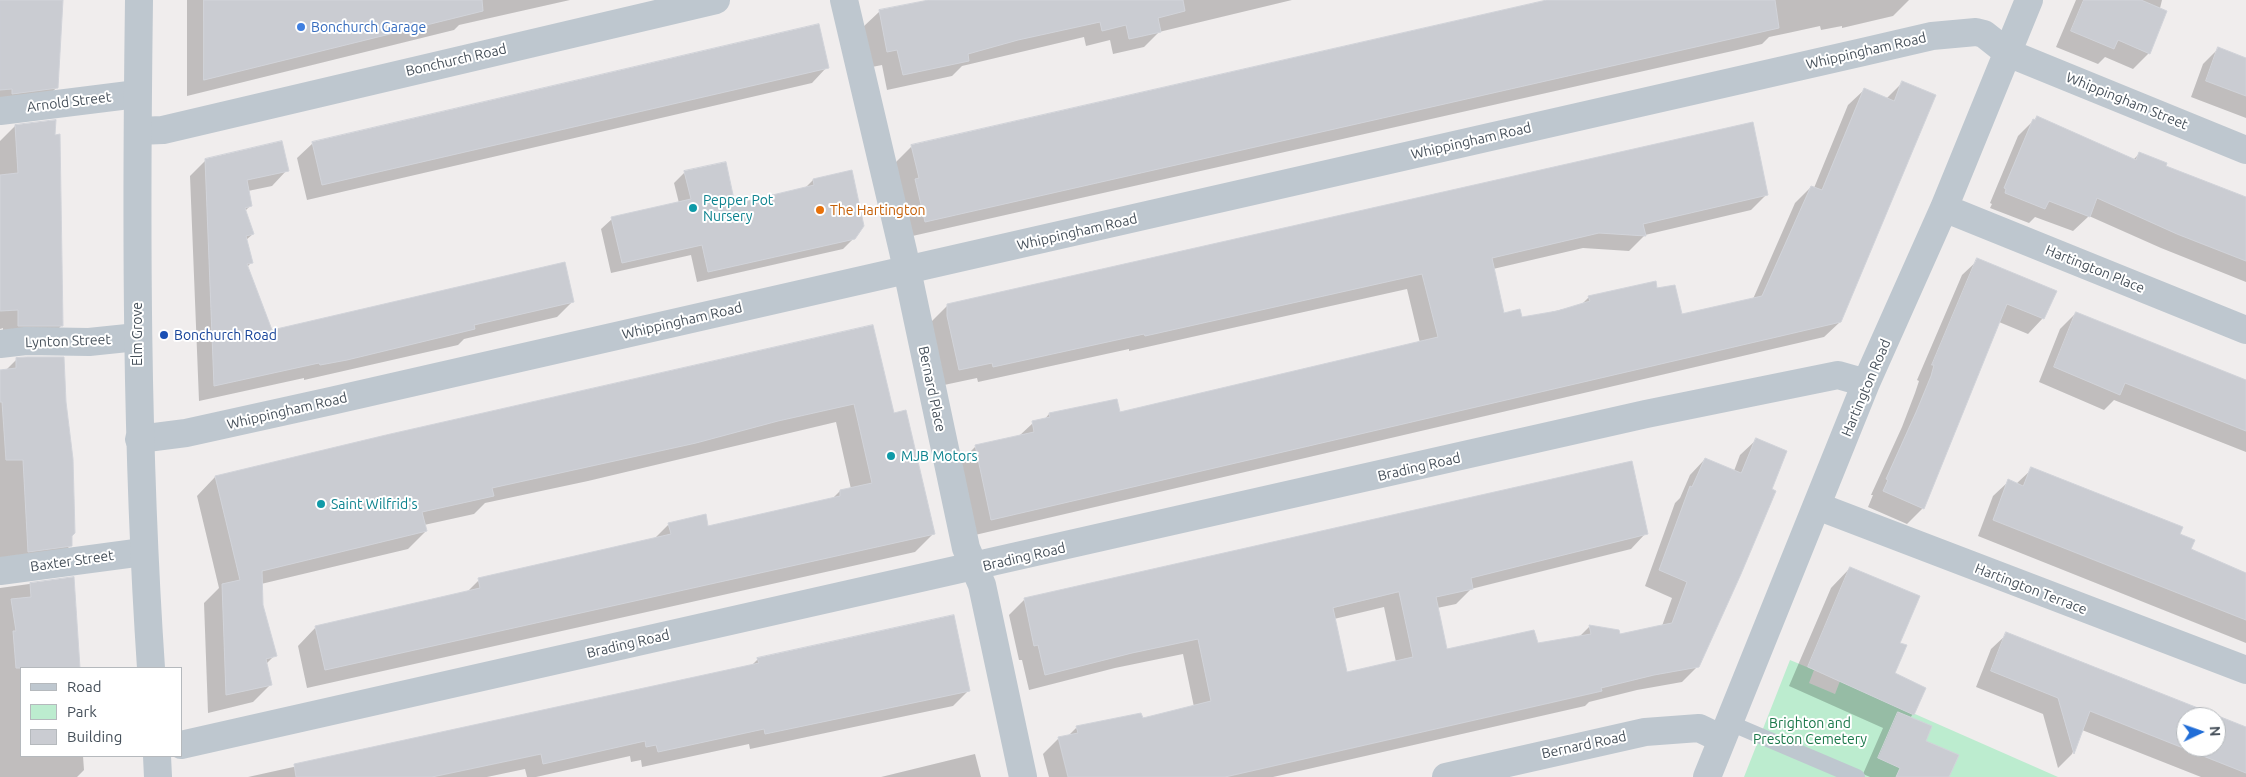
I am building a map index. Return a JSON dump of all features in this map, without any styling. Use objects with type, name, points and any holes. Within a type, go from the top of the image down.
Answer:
[{"type":"street","name":"Elm Grove","points":[[139,0],[137,337],[143,552],[151,667]]},
{"type":"street","name":"Bonchurch Road","points":[[138,131],[162,130],[182,126],[359,82],[716,0]]},
{"type":"street","name":"Bernard Place","points":[[844,0],[907,271],[966,548],[982,585],[1023,777]]},
{"type":"street","name":"Hartington Road","points":[[1707,777],[1866,383],[1944,208],[2028,0]]},
{"type":"street","name":"Whippingham Road","points":[[139,439],[206,429],[907,271],[1932,36],[1956,33],[1982,33],[2008,53]]},
{"type":"street","name":"Whippingham Street","points":[[2008,53],[2246,150]]},
{"type":"street","name":"Arnold Street","points":[[0,111],[138,94]]},
{"type":"street","name":"Hartington Place","points":[[1944,208],[2246,330]]},
{"type":"street","name":"Lynton Street","points":[[0,344],[26,341],[89,342],[137,337]]},
{"type":"street","name":"Brading Road","points":[[182,745],[1755,391],[1838,375],[1866,383]]},
{"type":"street","name":"Hartington Terrace","points":[[1817,506],[2246,670]]},
{"type":"street","name":"Baxter Street","points":[[0,571],[143,552]]},
{"type":"street","name":"Bernard Road","points":[[1446,777],[1645,732],[1699,728],[1726,731]]},
{"type":"street","points":[[157,757],[158,777]]},
{"type":"lane","points":[[1726,731],[1857,777]]},
{"type":"green space","name":"Brighton and Preston Cemetery","points":[[1790,660],[1814,670],[1809,683],[1835,694],[1840,681],[2058,777],[1744,777]]},
{"type":"building","points":[[0,0],[63,0],[58,88],[12,94],[12,89],[0,90]]},
{"type":"building","points":[[204,0],[482,0],[483,11],[204,80]]},
{"type":"building","points":[[929,0],[1183,0],[1185,11],[1158,18],[1161,32],[1129,39],[1126,25],[1102,31],[1100,22],[1018,40],[968,54],[969,61],[903,75],[897,50],[887,52],[879,10]]},
{"type":"building","points":[[1547,0],[1775,0],[1779,28],[925,222],[915,179],[919,178],[911,145]]},
{"type":"building","points":[[2084,0],[2141,0],[2167,11],[2150,54],[2118,40],[2114,49],[2071,31]]},
{"type":"building","points":[[819,24],[829,68],[322,185],[312,142]]},
{"type":"building","points":[[2218,47],[2246,58],[2246,96],[2206,81]]},
{"type":"building","points":[[1902,81],[1936,95],[1841,322],[991,520],[975,445],[1034,432],[1032,421],[1050,417],[1049,413],[1117,399],[1120,412],[1438,337],[1422,274],[1145,336],[1144,334],[993,367],[992,363],[959,370],[947,316],[947,304],[1753,122],[1768,195],[1643,224],[1646,236],[1599,233],[1492,258],[1504,313],[1520,309],[1522,317],[1557,311],[1590,301],[1588,296],[1656,281],[1657,288],[1675,285],[1682,314],[1762,296],[1811,186],[1822,190],[1864,88],[1894,101]]},
{"type":"building","points":[[2037,116],[2136,160],[2139,152],[2167,163],[2166,166],[2246,197],[2246,261],[2177,234],[2097,198],[2090,217],[2049,201],[2045,209],[2005,193],[2006,189],[2004,188],[2033,119],[2035,120]]},
{"type":"building","points":[[56,120],[55,135],[60,134],[63,326],[18,326],[18,310],[0,311],[0,175],[18,173],[15,125]]},
{"type":"building","points":[[282,141],[289,171],[247,180],[252,206],[245,208],[254,234],[246,236],[253,263],[247,264],[272,330],[565,262],[574,302],[474,325],[475,329],[347,360],[320,365],[319,363],[214,386],[205,159]]},
{"type":"building","points":[[726,162],[735,204],[814,185],[813,179],[852,170],[864,226],[855,239],[708,272],[702,245],[622,263],[611,217],[691,199],[684,171]]},
{"type":"building","points":[[1977,258],[2057,291],[2044,319],[2007,304],[1924,509],[1883,491],[1888,480],[1886,479],[1931,376],[1934,365],[1932,365]]},
{"type":"building","points":[[2076,312],[2246,380],[2246,431],[2125,383],[2120,395],[2054,367]]},
{"type":"building","points":[[873,325],[894,413],[906,410],[935,534],[325,670],[315,626],[480,588],[478,578],[671,534],[668,523],[706,514],[708,526],[840,496],[840,490],[872,483],[854,404],[778,421],[696,443],[492,488],[494,496],[422,512],[427,531],[262,571],[263,605],[277,656],[266,659],[272,685],[226,695],[222,584],[240,580],[215,476],[386,435]]},
{"type":"building","points":[[64,357],[66,402],[73,459],[75,533],[72,536],[72,546],[28,552],[23,460],[6,460],[2,402],[0,402],[0,370],[16,368],[16,358]]},
{"type":"building","points":[[1756,438],[1787,451],[1772,489],[1776,491],[1699,667],[1654,675],[1601,688],[1602,691],[1225,777],[1068,777],[1058,737],[1078,733],[1076,726],[1141,713],[1143,718],[1211,701],[1198,639],[1045,675],[1038,645],[1034,646],[1024,598],[1632,461],[1648,534],[1471,578],[1473,589],[1436,597],[1447,649],[1534,630],[1538,643],[1591,634],[1589,625],[1619,630],[1620,634],[1672,623],[1687,582],[1659,570],[1690,486],[1692,487],[1705,458],[1741,473]],"holes":[[[1399,592],[1413,657],[1347,672],[1333,608]]]},
{"type":"building","points":[[2031,467],[2183,527],[2180,534],[2195,540],[2191,549],[2246,573],[2246,620],[1993,520],[2008,479],[2023,486]]},
{"type":"building","points":[[1850,567],[1920,596],[1900,643],[1907,645],[1895,673],[1926,688],[1914,715],[1808,667]]},
{"type":"building","points":[[74,577],[80,667],[16,668],[13,631],[16,631],[11,599],[31,597],[30,583]]},
{"type":"building","points":[[954,615],[970,691],[765,734],[764,729],[658,752],[656,745],[646,747],[645,741],[543,764],[541,754],[432,777],[296,777],[294,764],[759,663],[757,658]]},
{"type":"building","points":[[2006,632],[2195,707],[2176,707],[2176,745],[2090,711],[2074,754],[2058,698],[1991,671]]},
{"type":"building","points":[[1898,712],[1932,726],[1926,741],[1959,755],[1949,777],[1896,777],[1900,768],[1878,758]]},
{"type":"building","points":[[2226,719],[2246,727],[2246,773],[2206,757],[2226,757]]},
{"type":"place","name":"Bonchurch Garage","points":[[301,27]]},
{"type":"place","name":"Pepper Pot Nursery","points":[[693,208]]},
{"type":"place","name":"The Hartington","points":[[820,210]]},
{"type":"place","name":"Bonchurch Road","points":[[164,335]]},
{"type":"place","name":"MJB Motors","points":[[891,456]]},
{"type":"place","name":"Saint Wilfrid's","points":[[321,504]]}]
